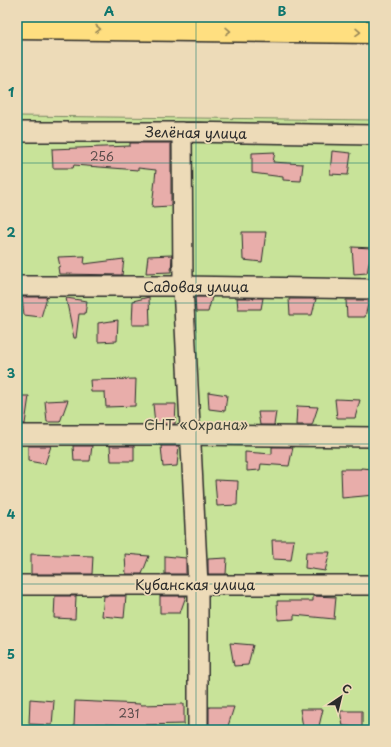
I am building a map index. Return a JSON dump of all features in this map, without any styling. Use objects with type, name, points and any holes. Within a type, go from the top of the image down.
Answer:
[{"type":"highway","points":[[17,28],[374,32]]},
{"type":"street","name":"Зелёная улица","points":[[17,132],[182,132],[374,135]]},
{"type":"street","points":[[182,132],[183,286],[198,585],[198,730]]},
{"type":"street","name":"Садовая улица","points":[[17,286],[374,288]]},
{"type":"street","points":[[17,435],[374,437]]},
{"type":"street","name":"Кубанская улица","points":[[17,585],[374,585]]},
{"type":"green space","name":"СНТ «Охрана»","points":[[17,116],[374,120],[374,730],[17,730]]},
{"type":"building","points":[[130,143],[171,143],[171,206],[152,207],[156,170],[74,165],[73,168],[53,168],[52,149],[130,146]]},
{"type":"building","points":[[332,151],[351,153],[348,175],[330,174]]},
{"type":"building","points":[[275,152],[273,162],[303,164],[301,181],[283,180],[283,177],[252,173],[252,153]]},
{"type":"building","points":[[242,232],[266,232],[262,262],[243,260]]},
{"type":"building","points":[[352,247],[372,248],[367,273],[354,274]]},
{"type":"building","points":[[172,255],[171,272],[146,273],[148,256]]},
{"type":"building","points":[[85,256],[84,264],[124,259],[122,275],[59,274],[58,267],[60,266],[58,257]]},
{"type":"building","points":[[22,297],[47,297],[41,317],[24,315]]},
{"type":"building","points":[[149,297],[150,325],[132,325],[133,301]]},
{"type":"building","points":[[195,297],[212,297],[208,312],[196,312]]},
{"type":"building","points":[[66,298],[87,301],[85,314],[79,314],[76,338],[74,338]]},
{"type":"building","points":[[237,298],[263,298],[261,309],[238,309]]},
{"type":"building","points":[[289,299],[316,299],[312,315],[290,315]]},
{"type":"building","points":[[346,300],[369,300],[365,317],[347,317]]},
{"type":"building","points":[[118,320],[117,341],[98,342],[98,323]]},
{"type":"building","points":[[136,379],[135,406],[106,407],[105,392],[91,392],[90,380]]},
{"type":"building","points":[[208,392],[227,395],[225,411],[209,409]]},
{"type":"building","points":[[17,396],[29,396],[25,424],[17,424]]},
{"type":"building","points":[[335,399],[360,400],[355,418],[337,418]]},
{"type":"building","points":[[68,400],[60,422],[47,422],[45,401]]},
{"type":"building","points":[[153,404],[176,404],[175,424],[155,424]]},
{"type":"building","points":[[297,406],[318,407],[312,425],[296,425]]},
{"type":"building","points":[[258,412],[276,412],[274,425],[260,425]]},
{"type":"building","points":[[28,446],[51,446],[45,464],[28,461]]},
{"type":"building","points":[[73,446],[92,446],[90,461],[74,461]]},
{"type":"building","points":[[110,446],[134,446],[134,461],[111,461]]},
{"type":"building","points":[[161,446],[179,446],[177,466],[163,467]]},
{"type":"building","points":[[272,447],[293,447],[289,466],[261,464],[260,470],[247,471],[245,452],[272,454]]},
{"type":"building","points":[[341,469],[374,469],[374,495],[342,498]]},
{"type":"building","points":[[215,480],[238,481],[237,505],[217,506]]},
{"type":"building","points":[[272,540],[294,540],[291,560],[273,559]]},
{"type":"building","points":[[306,552],[330,552],[325,571],[305,568]]},
{"type":"building","points":[[31,554],[93,556],[92,574],[31,574]]},
{"type":"building","points":[[125,554],[149,556],[142,574],[126,574]]},
{"type":"building","points":[[165,556],[186,558],[186,574],[165,574]]},
{"type":"building","points":[[227,558],[226,574],[208,574],[208,559]]},
{"type":"building","points":[[55,596],[76,596],[75,619],[54,618]]},
{"type":"building","points":[[104,596],[126,596],[124,618],[102,616]]},
{"type":"building","points":[[160,596],[186,596],[180,613],[160,613]]},
{"type":"building","points":[[313,596],[336,597],[334,619],[294,615],[294,619],[278,620],[277,601],[313,601]]},
{"type":"building","points":[[230,643],[253,645],[248,665],[234,666]]},
{"type":"building","points":[[30,699],[54,701],[52,725],[29,724]]},
{"type":"building","points":[[75,701],[140,705],[184,704],[184,724],[96,724],[96,726],[74,726]]},
{"type":"building","points":[[209,707],[234,707],[228,726],[209,727]]},
{"type":"building","points":[[300,709],[323,709],[319,726],[303,727]]},
{"type":"building","points":[[340,711],[362,711],[362,727],[343,726]]}]
